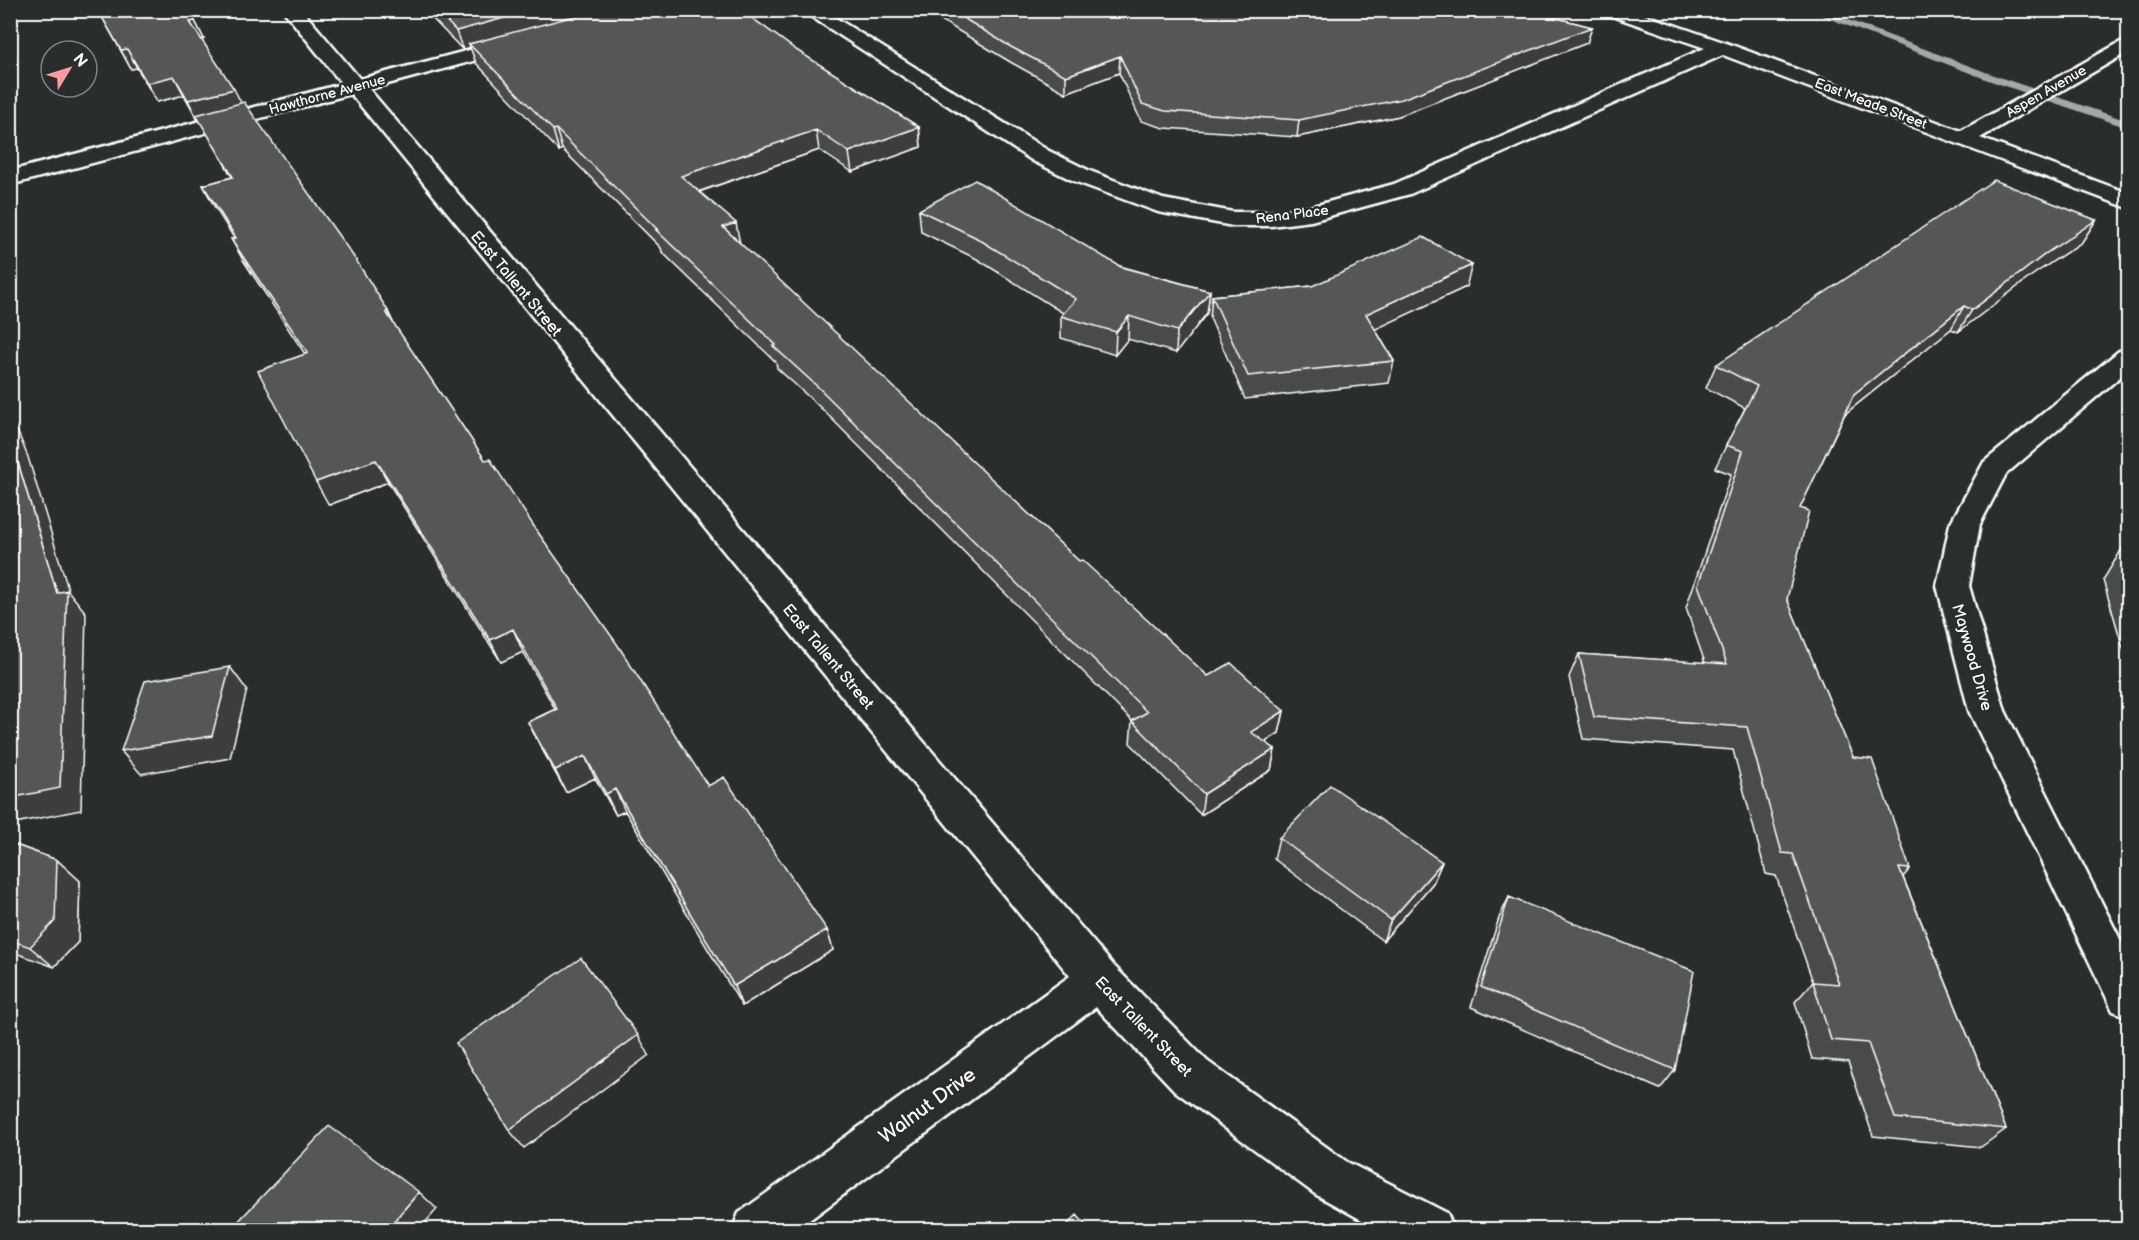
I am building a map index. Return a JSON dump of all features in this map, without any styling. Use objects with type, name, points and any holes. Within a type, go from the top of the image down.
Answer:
[{"type":"street","name":"East Tallent Street","points":[[292,10],[1098,980],[1191,1076],[1331,1178],[1430,1230]]},
{"type":"street","name":"Rena Place","points":[[810,10],[1041,156],[1082,176],[1158,205],[1233,219],[1271,219],[1311,214],[1402,189],[1722,48]]},
{"type":"street","name":"East Meade Street","points":[[1612,10],[1722,48],[2128,201]]},
{"type":"street","name":"Hawthorne Avenue","points":[[10,178],[533,40]]},
{"type":"street","name":"Aspen Avenue","points":[[1964,138],[2128,44]]},
{"type":"street","name":"Maywood Drive","points":[[2128,357],[1994,469],[1965,524],[1953,586],[1987,711],[2128,997]]},
{"type":"street","name":"Walnut Drive","points":[[756,1230],[1098,980]]},
{"type":"building","points":[[98,10],[189,10],[195,21],[190,22],[234,89],[188,100],[174,76],[147,83],[127,49],[121,50]]},
{"type":"building","points":[[436,10],[534,10],[456,31]]},
{"type":"building","points":[[597,10],[741,10],[796,50],[919,127],[849,152],[816,130],[681,176],[736,223],[723,227],[1079,561],[1082,560],[1208,676],[1231,663],[1284,711],[1251,732],[1275,749],[1204,794],[1132,721],[1147,712],[819,388],[773,346],[776,345],[656,230],[658,230],[556,129],[553,130],[469,44]]},
{"type":"building","points":[[950,10],[1525,10],[1592,27],[1402,99],[1299,120],[1165,111],[1142,104],[1120,56],[1066,76],[1011,47]]},
{"type":"building","points":[[244,102],[356,260],[388,311],[386,312],[485,460],[490,459],[537,531],[617,644],[708,786],[724,777],[827,930],[734,986],[615,789],[606,794],[585,756],[555,770],[528,722],[557,709],[513,629],[490,640],[376,460],[316,482],[258,371],[308,353],[231,239],[236,238],[203,185],[233,177],[196,115]]},
{"type":"building","points":[[975,180],[1121,267],[1210,291],[1177,331],[1129,316],[1116,332],[1061,316],[1076,299],[975,237],[919,210]]},
{"type":"building","points":[[1994,180],[2096,220],[2048,252],[1972,310],[1964,306],[1854,394],[1800,508],[1809,511],[1787,599],[1853,757],[1872,759],[1910,869],[1899,868],[2006,1129],[1895,1118],[1868,1043],[1831,1040],[1813,982],[1839,984],[1793,854],[1782,853],[1747,727],[1594,717],[1579,654],[1727,664],[1698,585],[1743,451],[1726,445],[1757,386],[1716,365]]},
{"type":"building","points":[[1423,237],[1472,265],[1366,314],[1394,361],[1248,376],[1212,296],[1312,286]]},
{"type":"building","points":[[10,436],[57,593],[67,590],[60,788],[10,798]]},
{"type":"building","points":[[2128,547],[2128,575],[2123,557]]},
{"type":"building","points":[[230,667],[212,736],[121,751],[145,681]]},
{"type":"building","points":[[1330,785],[1442,862],[1391,920],[1279,838]]},
{"type":"building","points":[[10,843],[57,860],[55,921],[30,947],[10,940]]},
{"type":"building","points":[[1509,897],[1694,971],[1675,1070],[1481,987]]},
{"type":"building","points":[[581,958],[638,1035],[509,1130],[456,1043]]},
{"type":"building","points":[[329,1126],[419,1192],[386,1230],[230,1230]]},
{"type":"building","points":[[1077,1215],[1090,1230],[1062,1230]]},
{"type":"waterway","points":[[1812,10],[1992,78],[2128,125]]}]
